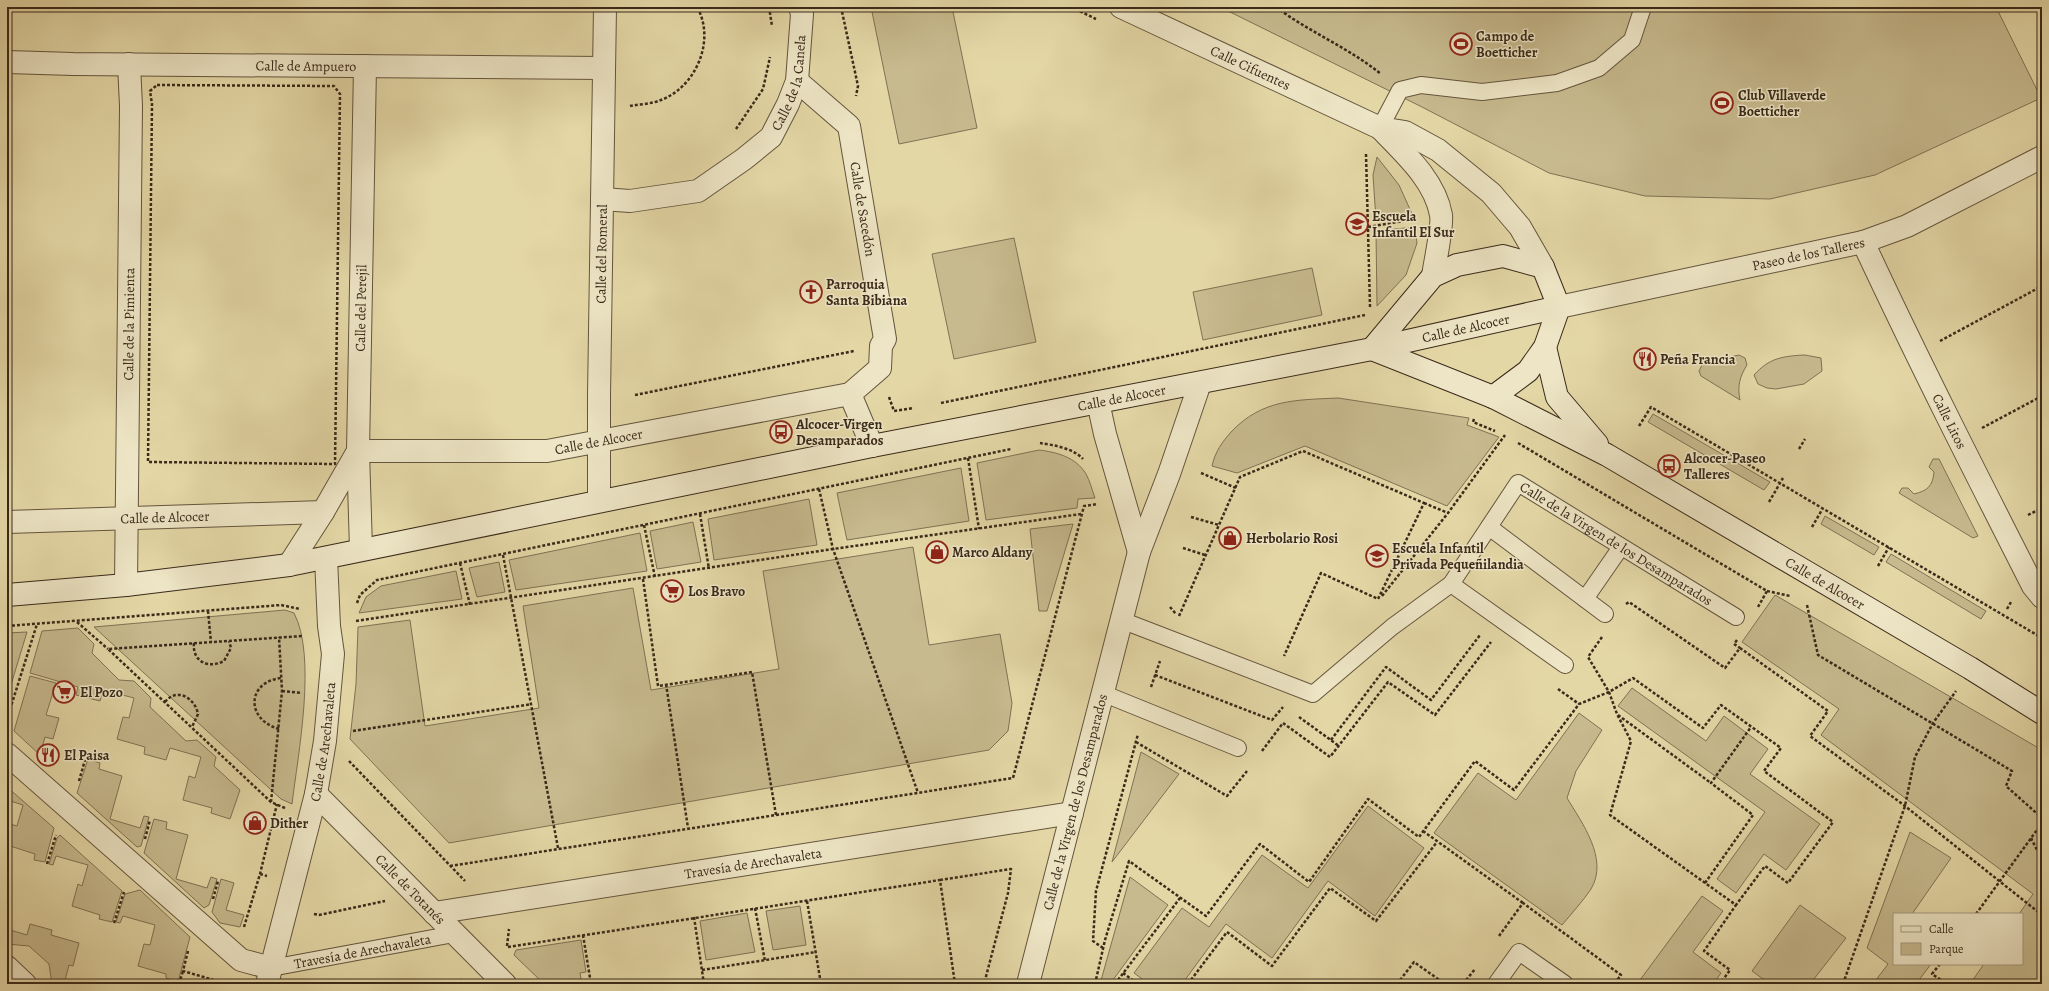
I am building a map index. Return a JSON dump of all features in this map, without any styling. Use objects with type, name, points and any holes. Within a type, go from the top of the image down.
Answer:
[{"type":"street","name":"Calle del Romeral","points":[[599,501],[605,7]]},
{"type":"street","name":"Calle de la Canela","points":[[602,199],[630,202],[698,191],[744,158],[770,137],[788,104],[797,81],[802,14],[800,7]]},
{"type":"street","name":"Calle Cifuentes","points":[[1122,7],[1380,128],[1405,132],[1438,150],[1491,193],[1520,227],[1543,267]]},
{"type":"street","name":"Calle de Ampuero","points":[[7,62],[604,68]]},
{"type":"street","name":"Calle de la Pimienta","points":[[126,585],[131,106],[129,64]]},
{"type":"street","name":"Calle del Perejil","points":[[361,549],[358,451],[365,66]]},
{"type":"street","points":[[797,81],[849,126]]},
{"type":"street","name":"Calle de Sacedón","points":[[849,126],[885,339],[881,346],[880,368],[850,394]]},
{"type":"street","name":"Calle Cifuentes","points":[[1380,128],[1414,163],[1433,192],[1441,216],[1433,276]]},
{"type":"street","name":"Paseo de los Talleres","points":[[1559,307],[1863,242],[1907,226],[2042,157]]},
{"type":"street","name":"Calle Litos","points":[[1863,242],[1959,440],[2033,586],[2042,597]]},
{"type":"street","points":[[1372,349],[1433,276],[1457,265],[1503,256],[1543,267],[1559,307],[1545,347],[1528,371],[1492,396]]},
{"type":"street","name":"Calle de Alcocer","points":[[7,595],[126,585],[289,565],[361,549],[872,446],[1372,349],[1559,307]]},
{"type":"street","name":"Calle de Alcocer","points":[[1545,347],[1557,397],[1607,455]]},
{"type":"street","name":"Calle de Alcocer","points":[[1372,349],[1492,396],[1607,455],[1970,668],[2042,713]]},
{"type":"street","name":"Calle de la Virgen de los Desamparados","points":[[1028,984],[1139,552],[1169,474],[1200,383]]},
{"type":"street","points":[[850,394],[872,446]]},
{"type":"street","name":"Calle de Alcocer","points":[[358,451],[547,451],[850,394]]},
{"type":"street","points":[[1098,402],[1105,434],[1139,552]]},
{"type":"street","points":[[289,565],[323,512],[358,451]]},
{"type":"street","name":"Calle de Alcocer","points":[[7,522],[323,512]]},
{"type":"street","name":"Calle de Arechavaleta","points":[[269,976],[316,794],[325,741],[333,654],[329,626],[326,558]]},
{"type":"street","points":[[7,754],[241,960],[269,976]]},
{"type":"street","name":"Calle de Totanés","points":[[316,794],[505,984]]},
{"type":"street","name":"Travesía de Arechavaleta","points":[[434,913],[1072,813]]},
{"type":"street","points":[[7,967],[26,984]]},
{"type":"lane","points":[[1380,128],[1400,90],[1421,85],[1482,92],[1557,83],[1599,68],[1632,40],[1643,7]]},
{"type":"lane","name":"Calle de la Virgen de los Desamparados","points":[[1121,620],[1312,694],[1392,627],[1451,584],[1518,483],[1736,617]]},
{"type":"lane","points":[[1489,527],[1605,614]]},
{"type":"lane","points":[[1585,599],[1622,547]]},
{"type":"lane","points":[[1451,584],[1565,665]]},
{"type":"lane","points":[[1102,693],[1238,748]]},
{"type":"lane","name":"Travesía de Arechavaleta","points":[[269,976],[454,934]]},
{"type":"lane","points":[[1496,984],[1519,952],[1565,984]]},
{"type":"path","points":[[635,105],[661,100],[684,85],[700,62],[705,35],[701,14],[698,7]]},
{"type":"path","points":[[768,7],[772,29]]},
{"type":"path","points":[[841,7],[858,86],[849,126]]},
{"type":"path","points":[[1276,7],[1298,24],[1368,63],[1400,90]]},
{"type":"path","points":[[733,133],[763,89],[770,55]]},
{"type":"path","points":[[157,85],[334,86],[340,94],[335,464],[148,462],[152,104],[150,91],[157,85]]},
{"type":"path","points":[[933,404],[1370,314],[1366,147]]},
{"type":"path","points":[[1368,227],[1441,216]]},
{"type":"path","points":[[1916,354],[2042,286]]},
{"type":"path","points":[[635,395],[881,346]]},
{"type":"path","points":[[1959,440],[2042,396]]},
{"type":"path","points":[[894,411],[918,407]]},
{"type":"path","points":[[1639,426],[1651,407],[2042,638]]},
{"type":"path","points":[[1473,422],[1504,435]]},
{"type":"path","points":[[1799,449],[1805,439]]},
{"type":"path","points":[[1033,444],[1040,443],[1060,447],[1080,456],[1084,462]]},
{"type":"path","points":[[356,606],[360,595],[377,580],[1018,448]]},
{"type":"path","points":[[1103,948],[1093,941],[1096,891],[1155,675],[1168,638],[1240,477],[1303,451],[1448,513]]},
{"type":"path","points":[[968,458],[979,529]]},
{"type":"path","points":[[1202,474],[1236,488]]},
{"type":"path","points":[[1769,502],[1783,478]]},
{"type":"path","points":[[819,489],[833,549],[918,793]]},
{"type":"path","points":[[450,866],[1013,778],[1084,506],[1100,503],[1099,497]]},
{"type":"path","points":[[1282,661],[1321,573],[1378,599],[1424,503]]},
{"type":"path","points":[[1812,527],[1823,508]]},
{"type":"path","points":[[700,514],[709,569]]},
{"type":"path","points":[[354,616],[354,622],[833,549],[1082,514]]},
{"type":"path","points":[[1191,517],[1219,525]]},
{"type":"path","points":[[644,525],[655,577]]},
{"type":"path","points":[[1878,566],[1889,547]]},
{"type":"path","points":[[1184,548],[1204,556]]},
{"type":"path","points":[[503,554],[558,848]]},
{"type":"path","points":[[460,563],[470,604]]},
{"type":"path","points":[[643,579],[658,686],[752,672],[776,815]]},
{"type":"path","points":[[1767,591],[1798,598]]},
{"type":"path","points":[[1806,600],[1818,655],[2012,772],[2006,786],[2042,818]]},
{"type":"path","points":[[1623,608],[1629,602],[1725,668],[1740,648],[1828,712],[1810,736],[1905,806],[2042,915]]},
{"type":"path","points":[[7,626],[77,622],[281,605],[299,608],[302,615]]},
{"type":"path","points":[[1170,607],[1178,616],[1185,619]]},
{"type":"path","points":[[208,611],[211,642]]},
{"type":"path","points":[[77,622],[108,649],[271,802],[288,809]]},
{"type":"path","points":[[7,719],[37,624]]},
{"type":"path","points":[[108,649],[308,636]]},
{"type":"path","points":[[271,802],[282,691],[279,637]]},
{"type":"path","points":[[194,643],[194,653],[198,659],[211,665],[224,661],[231,648],[230,641]]},
{"type":"path","points":[[1260,754],[1283,723],[1330,757],[1388,682],[1435,715],[1490,642]]},
{"type":"path","points":[[1331,740],[1386,667],[1431,700],[1473,643]]},
{"type":"path","points":[[1594,667],[1609,692],[1617,714],[1631,741],[1610,815],[1736,906]]},
{"type":"path","points":[[1155,675],[1272,720],[1284,707],[1289,710]]},
{"type":"path","points":[[279,729],[270,726],[261,720],[256,712],[254,702],[257,693],[263,684],[272,679],[282,678]]},
{"type":"path","points":[[1095,984],[1103,948],[1129,861],[1206,916],[1260,844],[1310,882],[1368,799],[1419,837],[1475,761],[1514,790],[1579,704],[1609,692],[1634,678],[1703,728],[1721,705],[1781,748],[1764,771],[1833,822],[1788,884],[1765,866],[1704,951],[1730,970],[1720,984]]},
{"type":"path","points":[[666,684],[688,828]]},
{"type":"path","points":[[1843,984],[1905,806],[1915,758],[1933,723],[1957,690]]},
{"type":"path","points":[[282,691],[309,694]]},
{"type":"path","points":[[165,702],[173,696],[180,695],[187,696],[193,701],[198,714],[192,727]]},
{"type":"path","points":[[346,732],[532,704]]},
{"type":"path","points":[[1295,714],[1339,746]]},
{"type":"path","points":[[1617,714],[1753,815],[1705,883]]},
{"type":"path","points":[[1711,783],[1751,727]]},
{"type":"path","points":[[1136,742],[1227,796],[1250,766]]},
{"type":"path","points":[[348,753],[348,760],[466,882]]},
{"type":"path","points":[[76,788],[85,760]]},
{"type":"path","points":[[234,954],[260,874],[277,804]]},
{"type":"path","points":[[1977,913],[2042,823]]},
{"type":"path","points":[[47,864],[55,836],[59,831]]},
{"type":"path","points":[[1423,831],[1522,903]]},
{"type":"path","points":[[2031,838],[2042,860]]},
{"type":"path","points":[[1188,984],[1227,932],[1272,966],[1330,888],[1376,921],[1437,842]]},
{"type":"path","points":[[507,947],[583,934],[1011,869],[1008,893],[984,984]]},
{"type":"path","points":[[940,880],[955,984]]},
{"type":"path","points":[[114,923],[123,892],[126,891]]},
{"type":"path","points":[[1115,984],[1180,898]]},
{"type":"path","points":[[307,912],[319,915],[391,900]]},
{"type":"path","points":[[808,900],[821,984]]},
{"type":"path","points":[[755,908],[765,961]]},
{"type":"path","points":[[694,917],[704,984]]},
{"type":"path","points":[[583,934],[591,984]]},
{"type":"path","points":[[179,984],[189,950]]},
{"type":"path","points":[[702,970],[816,952]]},
{"type":"path","points":[[1397,984],[1414,962],[1445,984]]},
{"type":"path","points":[[1939,965],[1932,974],[1948,984]]},
{"type":"path","points":[[183,971],[224,983]]},
{"type":"path","points":[[1123,973],[1138,984]]},
{"type":"path","points":[[435,984],[467,979]]},
{"type":"green space","points":[[871,7],[952,7],[977,128],[899,144]]},
{"type":"green space","name":"Club Villaverde Boetticher","points":[[1220,7],[1996,7],[2041,98],[1875,175],[1770,199],[1645,196],[1549,173],[1422,107]]},
{"type":"green space","points":[[1377,157],[1399,185],[1413,216],[1376,220],[1373,175]]},
{"type":"green space","points":[[1415,227],[1417,243],[1406,275],[1377,306],[1376,231]]},
{"type":"green space","points":[[1014,238],[1036,342],[954,359],[932,254]]},
{"type":"green space","points":[[1312,268],[1322,315],[1203,340],[1193,292]]},
{"type":"green space","points":[[1739,355],[1745,358],[1747,365],[1740,381],[1740,400],[1701,376],[1699,371],[1703,363]]},
{"type":"green space","points":[[1805,355],[1821,358],[1822,371],[1804,384],[1776,389],[1767,388],[1758,384],[1754,375],[1771,361],[1783,357]]},
{"type":"green space","points":[[1338,398],[1469,418],[1467,425],[1499,437],[1447,506],[1305,446],[1237,473],[1212,466],[1217,452],[1228,435],[1244,420],[1256,413],[1281,403]]},
{"type":"green space","points":[[1653,414],[1770,482],[1764,490],[1648,422]]},
{"type":"green space","points":[[1039,450],[1065,456],[1077,463],[1086,474],[1095,498],[1078,499],[1077,508],[986,520],[977,463]]},
{"type":"green space","points":[[1933,459],[1939,459],[1978,536],[1973,538],[1899,493],[1902,488],[1908,488],[1914,494],[1926,489],[1931,484],[1934,472],[1929,467]]},
{"type":"green space","points":[[961,468],[969,521],[847,540],[837,493]]},
{"type":"green space","points":[[809,499],[817,545],[714,560],[708,519]]},
{"type":"green space","points":[[1825,516],[1879,547],[1874,555],[1821,524]]},
{"type":"green space","points":[[693,522],[701,562],[657,569],[650,531]]},
{"type":"green space","points":[[1073,524],[1047,611],[1039,611],[1030,529]]},
{"type":"green space","points":[[640,533],[647,571],[516,590],[509,560]]},
{"type":"green space","points":[[913,547],[929,645],[1000,634],[1012,703],[1008,731],[989,750],[449,843],[350,739],[356,684],[358,627],[410,620],[425,726],[539,708],[523,606],[633,588],[651,690],[779,669],[763,571]]},
{"type":"green space","points":[[1891,554],[1986,611],[1981,619],[1886,562]]},
{"type":"green space","points":[[499,562],[505,592],[477,597],[469,568]]},
{"type":"green space","points":[[456,571],[462,599],[359,613],[366,597],[381,586]]},
{"type":"green space","points":[[1775,595],[2042,750],[2042,984],[1970,984],[1983,965],[2023,965],[2023,913],[2020,913],[2033,894],[1821,735],[1839,709],[1742,642]]},
{"type":"green space","points":[[285,610],[294,613],[301,632],[305,680],[304,706],[292,804],[281,799],[94,627]]},
{"type":"green space","points":[[78,628],[94,644],[92,653],[119,680],[134,681],[151,698],[150,707],[186,741],[197,740],[216,757],[214,766],[240,790],[230,819],[211,813],[212,808],[183,800],[189,776],[195,778],[201,757],[170,748],[166,760],[144,754],[145,747],[117,739],[123,717],[129,718],[134,698],[103,690],[100,701],[76,695],[78,687],[30,673],[42,631]]},
{"type":"green space","points":[[27,632],[7,698],[7,633]]},
{"type":"green space","points":[[30,676],[56,683],[46,715],[59,718],[53,739],[45,737],[40,755],[14,731]]},
{"type":"green space","points":[[1632,688],[1706,741],[1724,716],[1768,749],[1750,774],[1820,824],[1786,870],[1764,854],[1736,893],[1717,879],[1765,812],[1618,706]]},
{"type":"green space","points":[[1579,713],[1602,730],[1576,771],[1567,798],[1586,830],[1595,854],[1597,866],[1596,878],[1591,889],[1562,925],[1434,833],[1478,773],[1516,800]]},
{"type":"green space","points":[[1141,752],[1179,774],[1112,862]]},
{"type":"green space","points":[[88,759],[100,763],[99,769],[122,776],[110,819],[140,828],[144,816],[149,817],[141,846],[137,847],[77,793]]},
{"type":"green space","points":[[7,787],[54,828],[45,862],[34,860],[35,854],[7,845],[10,824],[17,826],[23,805],[7,800]]},
{"type":"green space","points":[[1368,806],[1424,848],[1375,916],[1328,881],[1272,958],[1226,924],[1182,984],[1149,984],[1134,973],[1182,908],[1209,927],[1262,855],[1308,888]]},
{"type":"green space","points":[[154,819],[167,822],[166,829],[188,835],[176,879],[207,888],[211,877],[217,879],[209,905],[204,908],[144,853]]},
{"type":"green space","points":[[1910,832],[1951,858],[1913,913],[1893,913],[1893,965],[1930,965],[1916,984],[1873,984],[1888,964],[1867,948]]},
{"type":"green space","points":[[60,835],[122,891],[112,922],[99,919],[100,915],[72,906],[78,884],[82,886],[88,865],[56,856],[53,865],[49,864],[57,838]]},
{"type":"green space","points":[[1130,877],[1168,905],[1110,984],[1100,984]]},
{"type":"green space","points":[[221,879],[234,883],[226,910],[244,915],[240,927],[220,923],[212,912]]},
{"type":"green space","points":[[140,890],[190,937],[178,982],[166,978],[166,974],[138,966],[144,944],[150,945],[155,925],[123,916],[120,923],[116,922],[125,894]]},
{"type":"green space","points":[[1702,896],[1723,911],[1693,952],[1721,973],[1713,984],[1705,980],[1702,984],[1637,984]]},
{"type":"green space","points":[[1800,905],[1846,938],[1810,984],[1770,984],[1752,971]]},
{"type":"green space","points":[[800,906],[806,945],[773,950],[766,911]]},
{"type":"green space","points":[[747,913],[755,952],[706,960],[700,921]]},
{"type":"green space","points":[[30,924],[52,930],[51,935],[79,943],[73,966],[69,965],[64,984],[52,984],[49,964],[29,946],[7,944],[7,929],[27,935]]},
{"type":"green space","points":[[581,940],[586,972],[580,973],[582,984],[544,984],[514,955],[516,950]]},
{"type":"place","name":"Campo de Boetticher","points":[[1461,44]]},
{"type":"place","name":"Club Villaverde Boetticher","points":[[1722,103]]},
{"type":"place","name":"Escuela Infantil El Sur","points":[[1357,224]]},
{"type":"place","name":"Parroquia Santa Bibiana","points":[[811,292]]},
{"type":"place","name":"Peña Francia","points":[[1645,359]]},
{"type":"place","name":"Alcocer-Virgen Desamparados","points":[[781,432]]},
{"type":"place","name":"Alcocer-Paseo Talleres","points":[[1669,466]]},
{"type":"place","name":"Herbolario Rosi","points":[[1230,538]]},
{"type":"place","name":"Marco Aldany","points":[[937,552]]},
{"type":"place","name":"Escuela Infantil Privada Pequeñilandia","points":[[1377,556]]},
{"type":"place","name":"Los Bravo","points":[[672,591]]},
{"type":"place","name":"El Pozo","points":[[64,692]]},
{"type":"place","name":"El Paisa","points":[[48,755]]},
{"type":"place","name":"Dither","points":[[255,823]]}]
